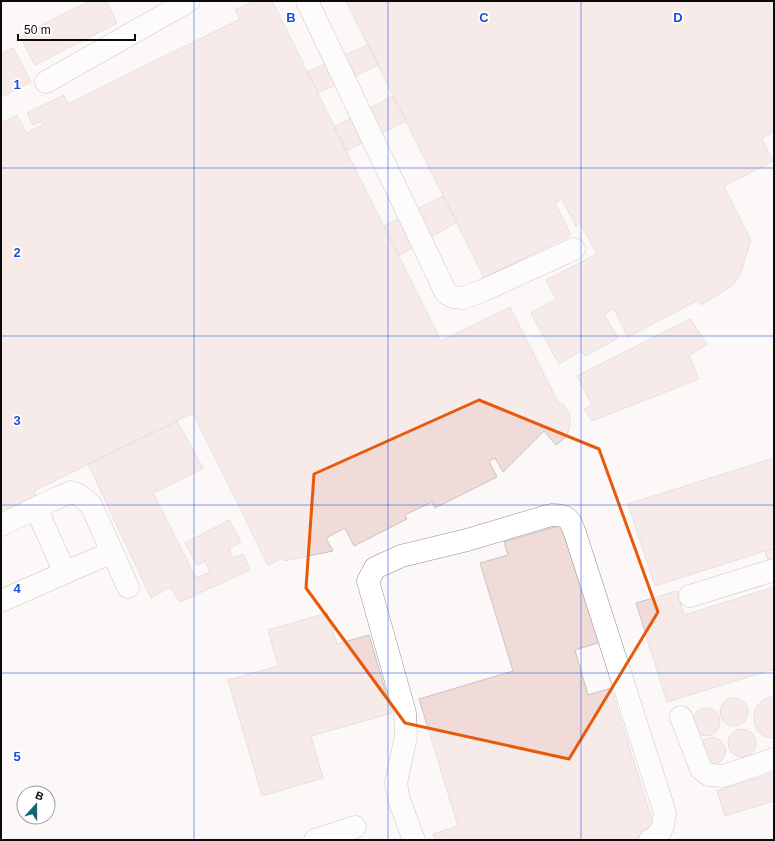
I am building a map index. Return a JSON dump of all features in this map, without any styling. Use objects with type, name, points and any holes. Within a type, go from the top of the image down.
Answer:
[{"type":"lane","points":[[46,82],[189,1]]},
{"type":"lane","points":[[307,1],[446,293],[453,297],[462,298],[482,291],[574,249]]},
{"type":"lane","points":[[1,525],[71,492],[79,495],[92,505],[128,587]]},
{"type":"lane","points":[[36,508],[65,573]]},
{"type":"lane","points":[[414,840],[399,800],[396,783],[406,736],[405,713],[368,581],[374,568],[400,556],[467,540],[551,515],[563,515],[569,519],[575,533],[665,813],[663,826],[658,836],[650,840]]},
{"type":"lane","points":[[1,601],[112,552]]},
{"type":"lane","points":[[690,596],[774,570]]},
{"type":"lane","points":[[681,717],[701,769],[709,775],[723,776],[774,759]]},
{"type":"lane","points":[[314,840],[355,827]]},
{"type":"highlighted area","points":[[479,400],[599,449],[658,612],[569,759],[405,723],[306,588],[314,474]]},
{"type":"building","points":[[89,1],[106,1],[117,23],[35,65],[20,36]]},
{"type":"building","points":[[254,1],[272,1],[441,341],[510,307],[559,404],[563,404],[570,415],[570,425],[567,436],[556,445],[544,431],[503,472],[495,458],[489,461],[497,477],[435,508],[432,502],[405,515],[407,519],[354,546],[345,528],[326,538],[333,551],[284,561],[283,558],[268,565],[193,413],[34,491],[39,502],[1,521],[1,123],[17,115],[26,133],[43,125],[41,121],[33,125],[27,113],[64,95],[68,104],[240,19],[235,10]]},
{"type":"building","points":[[346,1],[774,1],[774,131],[762,139],[773,161],[724,186],[751,240],[740,275],[733,285],[701,305],[698,300],[628,337],[614,309],[604,314],[618,338],[586,356],[581,351],[559,364],[531,313],[556,299],[546,280],[597,254],[580,223],[576,226],[562,199],[555,203],[571,235],[484,278]]},
{"type":"building","points":[[368,45],[378,65],[318,93],[307,72]]},
{"type":"building","points":[[13,48],[31,82],[1,97],[1,54]]},
{"type":"building","points":[[393,96],[406,121],[346,151],[334,127]]},
{"type":"building","points":[[443,196],[457,222],[399,256],[384,226]]},
{"type":"building","points":[[690,319],[707,344],[689,356],[699,379],[592,421],[584,409],[592,405],[577,376]]},
{"type":"building","points":[[177,421],[203,468],[153,493],[196,578],[210,572],[205,561],[197,565],[185,543],[229,520],[241,542],[229,549],[233,558],[243,554],[250,570],[180,602],[170,587],[151,598],[88,464]]},
{"type":"building","points":[[774,458],[774,548],[655,586],[628,504]]},
{"type":"building","points":[[565,524],[601,642],[575,650],[588,695],[611,688],[656,833],[632,840],[435,840],[433,834],[458,826],[419,699],[513,671],[480,563],[508,555],[504,542]]},
{"type":"building","points":[[774,548],[774,579],[765,551]]},
{"type":"building","points":[[774,587],[774,669],[667,702],[636,603],[677,591],[684,615]]},
{"type":"building","points":[[327,613],[337,644],[369,635],[392,713],[311,736],[323,778],[262,796],[228,680],[278,666],[268,630]]},
{"type":"building","points":[[769,697],[774,697],[774,739],[764,736],[758,731],[754,718],[754,712],[758,705]]},
{"type":"building","points":[[734,698],[744,702],[748,712],[744,722],[734,726],[724,722],[720,712],[724,702]]},
{"type":"building","points":[[706,708],[716,712],[720,722],[716,732],[706,736],[696,732],[692,722],[696,712]]},
{"type":"building","points":[[742,729],[752,733],[756,743],[752,753],[742,757],[732,753],[728,743],[732,733]]},
{"type":"building","points":[[712,737],[720,740],[726,751],[720,762],[711,765],[700,744],[703,740]]},
{"type":"building","points":[[774,773],[774,801],[725,816],[717,791]]}]
